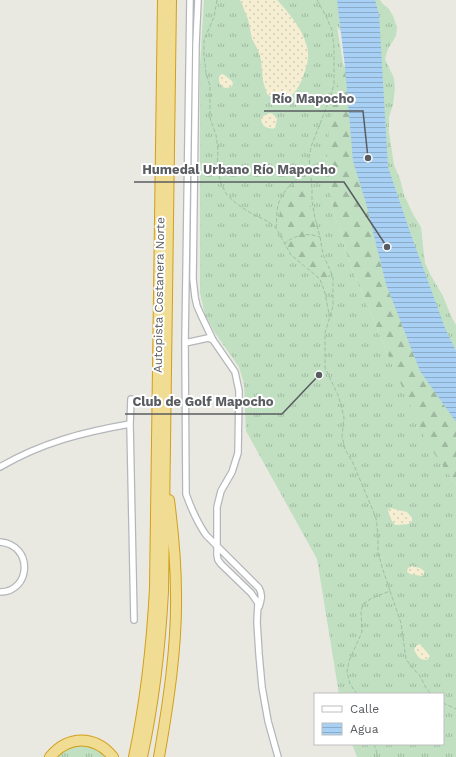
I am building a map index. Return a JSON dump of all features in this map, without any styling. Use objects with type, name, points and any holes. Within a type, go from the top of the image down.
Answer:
[{"type":"highway","points":[[156,0],[162,81]]},
{"type":"highway","name":"Autopista Costanera Norte","points":[[134,757],[143,711],[148,674],[155,588],[163,0]]},
{"type":"highway","name":"Autopista Costanera Norte","points":[[142,757],[153,695],[161,619],[165,468],[171,0]]},
{"type":"highway","points":[[170,40],[177,0]]},
{"type":"highway","points":[[159,757],[166,718],[174,642],[176,594],[174,547],[165,468]]},
{"type":"highway","points":[[154,757],[167,700]]},
{"type":"highway","points":[[50,757],[61,747],[70,742],[79,740],[90,741],[99,745],[113,757]]},
{"type":"street","points":[[190,0],[185,343],[186,494],[191,509],[206,535],[259,588],[262,599],[258,609]]},
{"type":"street","points":[[198,0],[196,44],[194,279],[197,306],[213,340],[235,372],[238,384],[239,400],[238,453],[232,472],[221,491],[217,507],[217,555],[220,562],[251,593],[258,603],[257,622],[262,687],[268,722],[278,757]]},
{"type":"street","points":[[185,343],[208,338],[213,340]]},
{"type":"street","points":[[131,399],[130,424],[134,620]]},
{"type":"street","points":[[0,467],[35,450],[67,438],[100,429],[130,424]]},
{"type":"street","points":[[0,542],[9,544],[16,548],[23,558],[25,570],[18,584],[12,589],[0,592]]},
{"type":"path","points":[[217,0],[214,17],[204,40],[204,55],[206,73],[210,86],[210,118],[216,135],[218,168],[221,184],[227,196],[249,212],[269,222],[276,228],[291,255],[320,279],[330,315]]},
{"type":"path","points":[[317,0],[332,30],[334,47],[334,84],[312,144],[309,157],[312,201],[323,254],[333,277],[333,306],[324,333],[325,368],[338,395],[342,408],[344,418],[342,436],[346,449],[354,463],[376,518],[378,552],[401,623],[406,659],[420,676],[430,693]]},
{"type":"path","points":[[276,228],[278,203],[293,181],[310,169]]},
{"type":"path","points":[[284,244],[291,238],[300,236],[313,234],[320,237]]},
{"type":"path","points":[[356,693],[350,684],[347,672],[349,661],[362,632],[361,611],[363,604],[372,598],[390,591]]},
{"type":"path","points":[[444,703],[456,709]]},
{"type":"path","points":[[374,745],[378,757]]},
{"type":"green space","points":[[204,0],[380,0],[389,9],[397,27],[396,36],[388,49],[385,59],[394,78],[395,88],[393,105],[389,117],[389,132],[394,165],[400,179],[404,195],[421,227],[425,263],[443,296],[456,325],[456,482],[450,477],[456,485],[456,757],[357,757],[352,745],[444,745],[444,693],[339,693],[317,559],[246,431],[244,384],[239,367],[215,333],[205,315],[200,293],[200,65]],"holes":[[[337,26],[342,33],[347,60],[339,81],[343,64]],[[326,154],[389,357],[352,269],[334,214]]]},
{"type":"green space","points":[[343,64],[345,67],[353,161],[366,203],[386,284],[420,371],[456,422],[456,485],[427,443],[352,269],[334,214],[326,154],[334,97]]},
{"type":"green space","points":[[308,173],[309,199],[322,256],[330,274],[324,280],[292,254],[279,228],[280,206],[289,189]]},
{"type":"green space","points":[[89,744],[108,757],[52,757],[70,745]]},
{"type":"sand","points":[[240,0],[277,0],[292,17],[301,31],[307,46],[307,62],[299,85],[294,93],[288,98],[276,100],[267,94],[263,81],[261,60],[252,39],[248,19]]},
{"type":"sand","points":[[223,74],[232,81],[233,84],[231,87],[226,88],[221,86],[219,78],[220,75]]},
{"type":"sand","points":[[270,113],[277,119],[275,128],[265,127],[261,121],[261,118]]},
{"type":"sand","points":[[390,508],[407,512],[412,518],[412,521],[409,524],[396,525],[393,523],[388,512]]},
{"type":"sand","points":[[412,566],[420,568],[424,571],[424,574],[422,576],[407,572],[408,568]]},
{"type":"sand","points":[[420,644],[430,656],[427,660],[422,659],[416,654],[414,649]]},
{"type":"water","points":[[337,0],[375,0],[379,14],[388,167],[445,328],[456,351],[456,422],[420,371],[386,284],[366,203],[353,161],[345,67]]},
{"type":"place","name":"Río Mapocho","points":[[368,158]]},
{"type":"place","name":"Humedal Urbano Río Mapocho","points":[[387,247]]},
{"type":"place","name":"Club de Golf Mapocho","points":[[319,375]]}]
